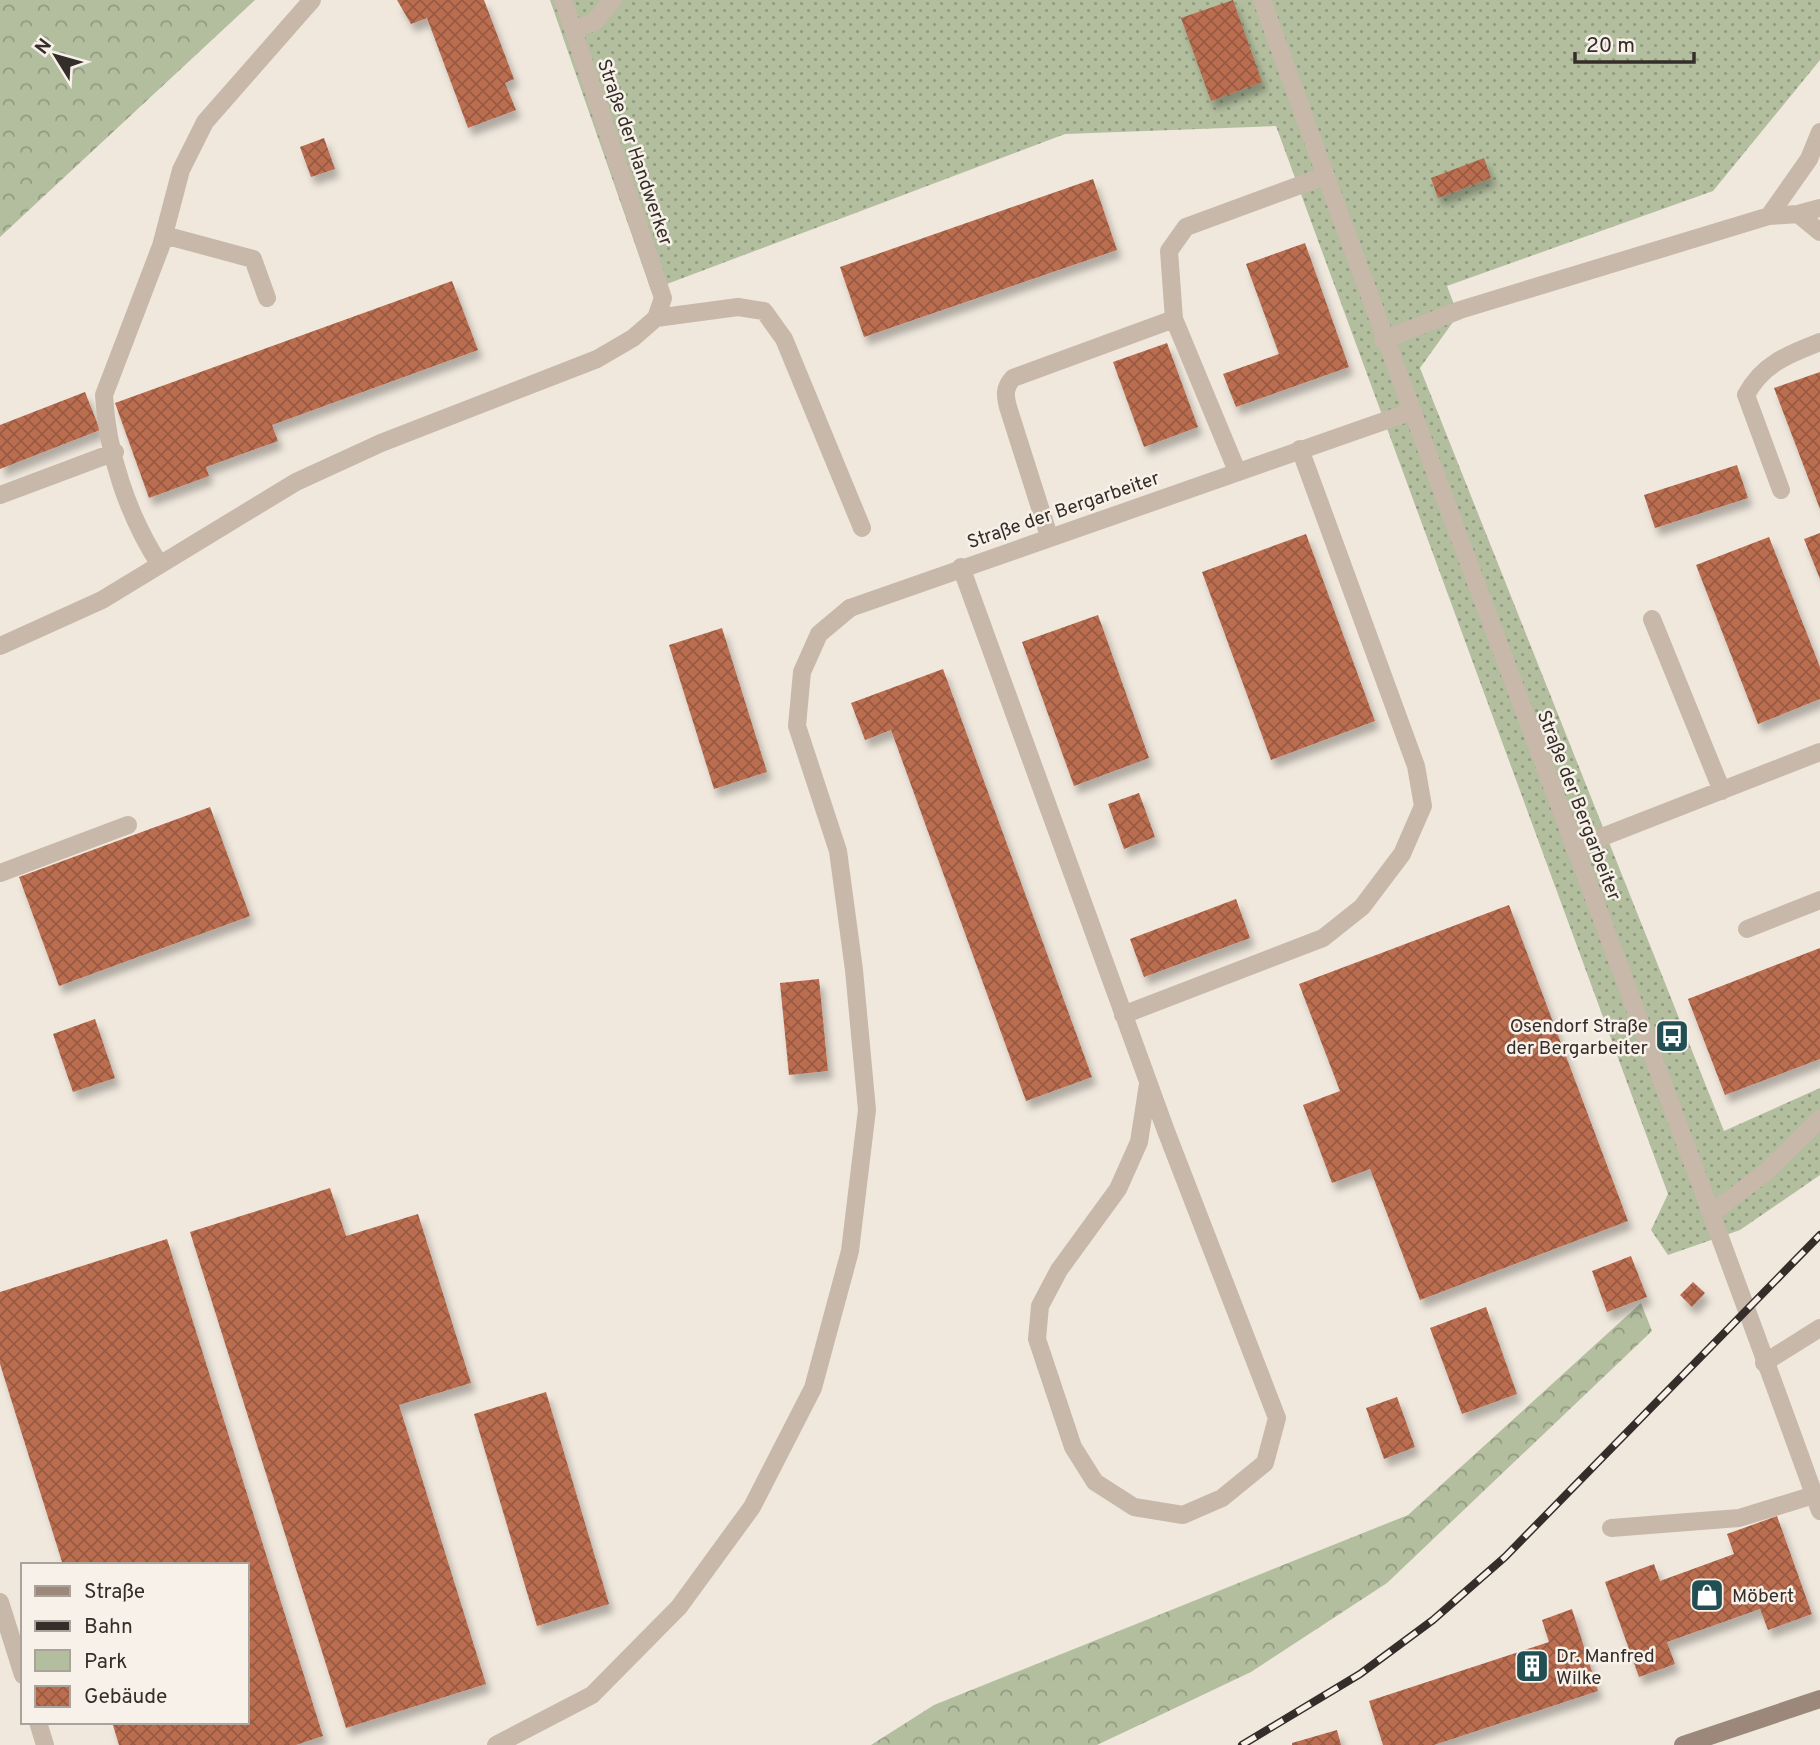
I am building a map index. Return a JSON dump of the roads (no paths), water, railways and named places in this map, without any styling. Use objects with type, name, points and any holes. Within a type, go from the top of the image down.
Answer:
[{"type":"main road","points":[[1683,1745],[1820,1699]]},
{"type":"street","points":[[160,565],[137,530],[105,418],[104,395],[164,235],[181,170],[205,122],[312,0]]},
{"type":"street","name":"Straße der Handwerker","points":[[562,0],[663,298],[656,318]]},
{"type":"street","points":[[573,30],[594,22],[613,0]]},
{"type":"street","name":"Straße der Bergarbeiter","points":[[1262,0],[1383,340],[1713,1212],[1764,1363],[1817,1503]]},
{"type":"street","points":[[1769,216],[1809,159],[1820,132]]},
{"type":"street","points":[[1237,471],[1174,319],[1169,250],[1186,227],[1325,176]]},
{"type":"street","points":[[1383,340],[1460,310],[1769,216],[1798,214],[1820,208]]},
{"type":"street","points":[[1798,214],[1820,232]]},
{"type":"street","points":[[164,235],[253,259],[267,299]]},
{"type":"street","points":[[0,646],[102,600],[296,482],[381,443],[597,359],[633,338],[656,318],[738,307],[764,311],[785,339],[862,528]]},
{"type":"street","points":[[1049,536],[1008,407],[1005,394],[1007,385],[1013,379],[1174,319]]},
{"type":"street","points":[[1781,491],[1746,395],[1756,376],[1784,356],[1820,342]]},
{"type":"street","name":"Straße der Bergarbeiter","points":[[496,1745],[592,1695],[679,1607],[752,1507],[813,1388],[850,1251],[867,1110],[854,970],[838,851],[797,726],[802,672],[819,634],[850,608],[961,566],[1410,412]]},
{"type":"street","points":[[1124,1015],[1323,938],[1363,907],[1402,854],[1423,806],[1416,765],[1300,449]]},
{"type":"street","points":[[0,495],[115,452]]},
{"type":"street","points":[[961,566],[1148,1084],[1277,1418],[1265,1463],[1223,1498],[1183,1515],[1135,1507],[1096,1482],[1073,1447],[1037,1339],[1040,1306],[1059,1270],[1118,1189],[1139,1142],[1148,1084]]},
{"type":"street","points":[[1652,619],[1722,791]]},
{"type":"street","points":[[1574,848],[1820,752]]},
{"type":"street","points":[[0,873],[128,825]]},
{"type":"street","points":[[1747,929],[1820,900]]},
{"type":"street","points":[[1713,1212],[1766,1172],[1820,1118]]},
{"type":"street","points":[[1764,1363],[1820,1328]]},
{"type":"street","points":[[1611,1528],[1739,1518],[1817,1503]]},
{"type":"street","points":[[0,1602],[21,1669]]},
{"type":"street","points":[[39,1724],[45,1745]]},
{"type":"railway","points":[[1242,1745],[1360,1674],[1433,1620],[1505,1557],[1820,1235]]},
{"type":"place","name":"Osendorf Straße der Bergarbeiter","points":[[1672,1036]]},
{"type":"place","name":"Möbert","points":[[1707,1595]]},
{"type":"place","name":"Dr. Manfred Wilke","points":[[1532,1666]]}]
